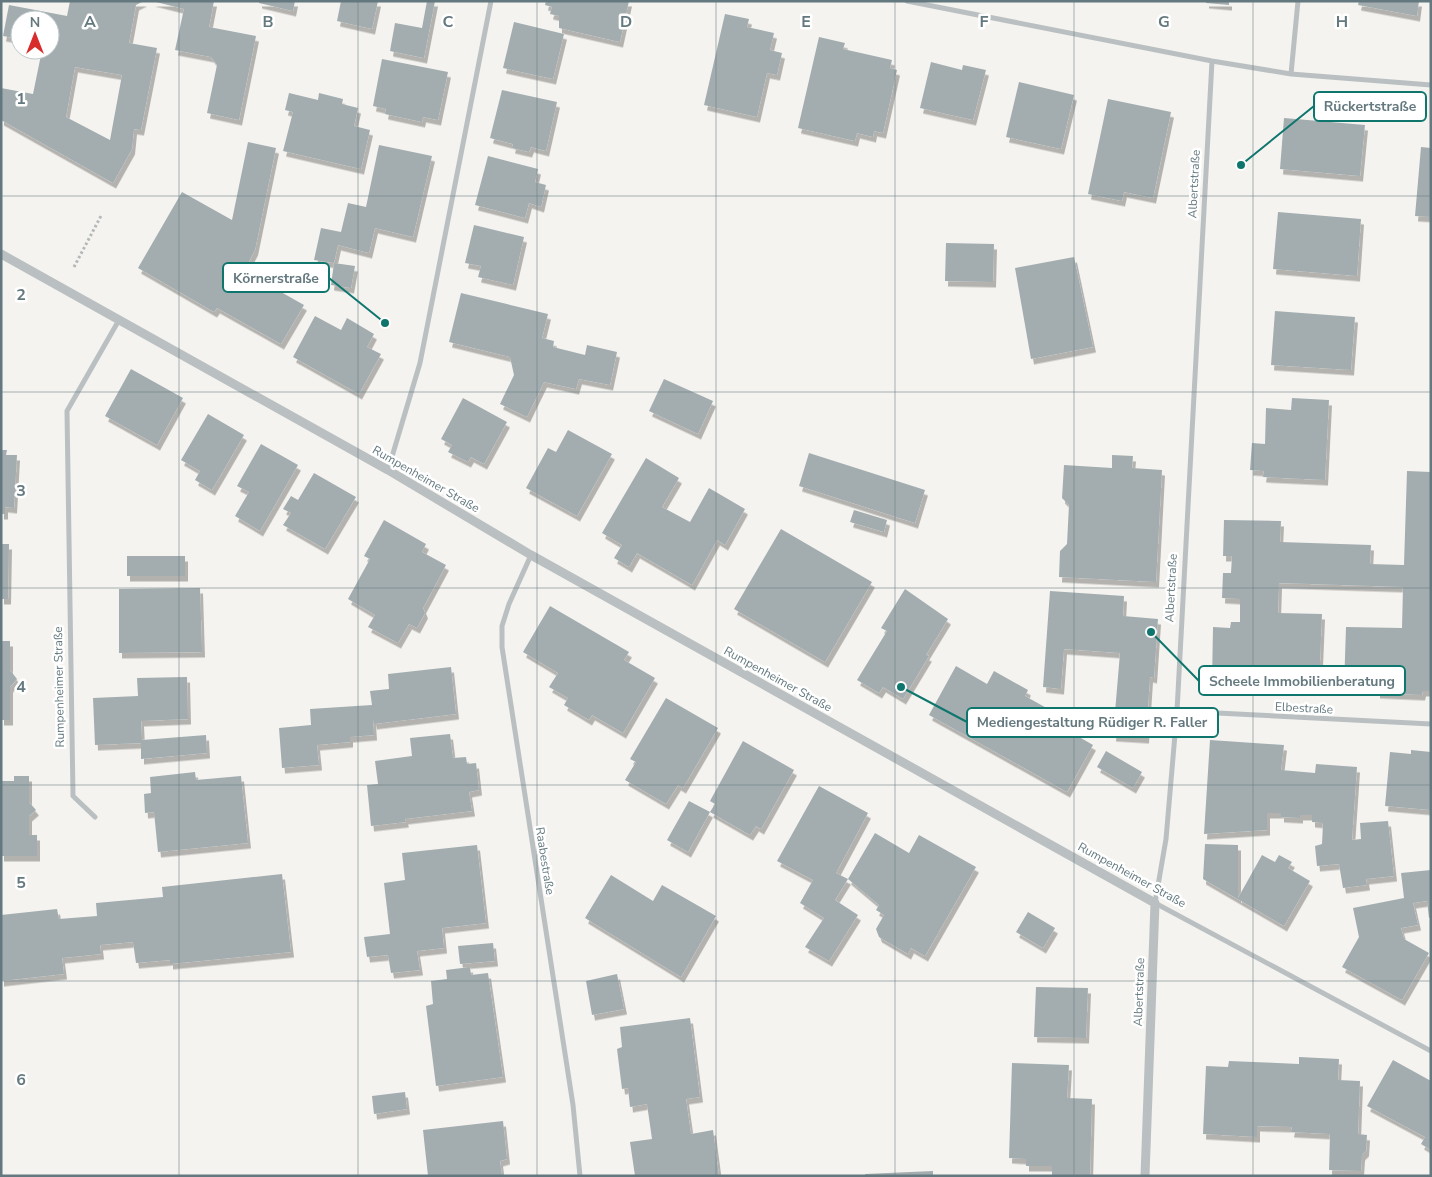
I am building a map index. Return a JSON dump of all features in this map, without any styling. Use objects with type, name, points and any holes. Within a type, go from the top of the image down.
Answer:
[{"type":"street","points":[[388,470],[420,363],[491,1]]},
{"type":"street","points":[[907,1],[1212,61],[1291,74],[1431,85]]},
{"type":"street","points":[[1291,74],[1298,1]]},
{"type":"street","name":"Albertstraße","points":[[1145,1176],[1155,903],[1166,838],[1177,711],[1212,61]]},
{"type":"street","name":"Rumpenheimer Straße","points":[[1,254],[388,470],[531,555],[1155,903],[1431,1051]]},
{"type":"street","name":"Rumpenheimer Straße","points":[[95,817],[73,796],[67,411],[119,320]]},
{"type":"street","name":"Raabestraße","points":[[531,555],[509,604],[502,626],[502,647],[573,1105],[580,1176]]},
{"type":"street","name":"Elbestraße","points":[[1177,711],[1431,724]]},
{"type":"path","points":[[62,288],[102,214]]},
{"type":"building","points":[[70,1],[144,1],[136,5],[129,43],[157,48],[141,130],[134,129],[132,149],[113,183],[1,120],[1,88],[33,94],[40,60],[60,60],[60,15],[67,16]],"holes":[[[75,67],[122,75],[110,140],[66,117]]]},
{"type":"building","points":[[152,1],[214,1],[209,27],[256,36],[239,120],[207,113],[217,65],[211,57],[175,50],[184,9]]},
{"type":"building","points":[[259,1],[295,1],[293,11],[259,3]]},
{"type":"building","points":[[341,1],[378,1],[372,29],[337,21]]},
{"type":"building","points":[[427,1],[435,1],[424,58],[390,51],[395,23],[422,28]]},
{"type":"building","points":[[546,1],[629,1],[620,42],[559,28],[559,16],[550,14],[552,7],[545,5]]},
{"type":"building","points":[[1206,1],[1229,1],[1229,5],[1206,3]]},
{"type":"building","points":[[1359,1],[1419,1],[1417,16],[1358,5]]},
{"type":"building","points":[[9,5],[35,10],[10,10],[10,37],[3,36]]},
{"type":"building","points":[[725,14],[749,19],[747,27],[774,33],[770,50],[782,53],[777,75],[767,73],[757,117],[704,105]]},
{"type":"building","points":[[514,22],[564,34],[553,79],[503,68]]},
{"type":"building","points":[[819,37],[845,43],[843,49],[892,60],[890,68],[897,70],[883,133],[874,131],[873,137],[857,133],[855,141],[798,128]]},
{"type":"building","points":[[382,59],[448,72],[438,120],[423,117],[422,122],[385,114],[386,109],[373,106]]},
{"type":"building","points":[[931,62],[962,70],[963,65],[986,70],[973,120],[920,108]]},
{"type":"building","points":[[1019,82],[1074,95],[1061,149],[1006,137]]},
{"type":"building","points":[[502,90],[557,102],[546,151],[531,147],[529,152],[512,148],[513,144],[490,138]]},
{"type":"building","points":[[289,93],[318,100],[319,93],[343,99],[342,104],[358,108],[354,126],[370,130],[361,169],[283,151],[293,112],[285,110]]},
{"type":"building","points":[[1108,99],[1171,112],[1153,198],[1124,192],[1122,201],[1088,194]]},
{"type":"building","points":[[1284,118],[1365,125],[1360,176],[1280,169]]},
{"type":"building","points":[[248,142],[276,148],[255,250],[244,271],[304,305],[281,344],[217,308],[214,312],[138,268],[182,192],[232,220]]},
{"type":"building","points":[[379,145],[432,156],[413,237],[375,228],[369,253],[338,245],[334,263],[314,260],[321,228],[341,232],[348,203],[366,207]]},
{"type":"building","points":[[1421,147],[1431,148],[1431,217],[1415,216]]},
{"type":"building","points":[[488,156],[538,169],[535,182],[546,185],[541,207],[529,203],[525,218],[475,205]]},
{"type":"building","points":[[1278,212],[1361,219],[1357,276],[1273,269]]},
{"type":"building","points":[[474,225],[524,237],[513,285],[478,277],[481,266],[465,263]]},
{"type":"building","points":[[946,243],[994,244],[993,282],[945,281]]},
{"type":"building","points":[[1074,257],[1093,347],[1031,359],[1015,268]]},
{"type":"building","points":[[334,263],[355,266],[351,288],[331,285]]},
{"type":"building","points":[[461,293],[548,314],[542,338],[554,341],[553,347],[585,355],[587,345],[617,352],[610,385],[579,379],[576,389],[544,382],[527,417],[500,404],[514,375],[510,357],[449,342]]},
{"type":"building","points":[[1275,311],[1355,317],[1351,370],[1271,365]]},
{"type":"building","points":[[315,316],[341,330],[347,318],[374,334],[367,347],[381,354],[359,394],[293,357]]},
{"type":"building","points":[[131,369],[183,398],[157,445],[105,416]]},
{"type":"building","points":[[664,379],[713,401],[698,434],[649,411]]},
{"type":"building","points":[[463,398],[507,422],[484,464],[471,457],[468,462],[448,452],[452,445],[441,439]]},
{"type":"building","points":[[1292,398],[1329,400],[1325,480],[1263,477],[1264,471],[1250,470],[1252,443],[1265,444],[1266,408],[1291,410]]},
{"type":"building","points":[[208,414],[244,435],[212,490],[195,480],[200,471],[181,460]]},
{"type":"building","points":[[568,430],[612,454],[577,516],[526,488],[548,448],[556,452]]},
{"type":"building","points":[[261,444],[298,465],[260,531],[235,516],[249,492],[237,486]]},
{"type":"building","points":[[1,450],[7,450],[6,455],[17,455],[14,508],[5,507],[5,514],[1,514]]},
{"type":"building","points":[[809,453],[925,490],[915,523],[799,486]]},
{"type":"building","points":[[1112,455],[1133,456],[1132,468],[1162,470],[1156,582],[1059,577],[1060,551],[1067,544],[1069,505],[1062,498],[1064,465],[1112,468]]},
{"type":"building","points":[[646,458],[679,478],[662,507],[690,522],[709,488],[745,509],[725,545],[717,540],[692,585],[637,553],[629,567],[614,558],[622,545],[602,533]]},
{"type":"building","points":[[1407,471],[1431,472],[1431,691],[1423,691],[1422,695],[1377,693],[1377,688],[1344,687],[1346,627],[1402,628],[1403,587],[1279,583],[1278,613],[1322,614],[1319,685],[1289,684],[1289,689],[1246,687],[1247,683],[1212,682],[1213,627],[1230,628],[1231,622],[1240,622],[1240,599],[1222,598],[1223,573],[1231,573],[1232,556],[1223,556],[1224,520],[1281,521],[1280,542],[1371,545],[1370,564],[1404,565]]},
{"type":"building","points":[[314,473],[356,497],[325,549],[283,525],[291,513],[283,509],[291,496],[298,500]]},
{"type":"building","points":[[854,510],[887,520],[884,532],[850,522]]},
{"type":"building","points":[[384,520],[426,544],[422,552],[446,565],[423,608],[425,613],[417,628],[409,624],[398,643],[368,627],[375,615],[348,599],[370,559],[364,556]]},
{"type":"building","points":[[781,529],[872,582],[825,662],[734,609]]},
{"type":"building","points":[[1,544],[9,544],[8,599],[1,599]]},
{"type":"building","points":[[127,556],[185,556],[185,576],[127,576]]},
{"type":"building","points":[[200,588],[202,652],[119,653],[119,589]]},
{"type":"building","points":[[905,589],[948,619],[926,655],[929,656],[903,699],[883,687],[879,693],[857,680],[887,631],[881,628]]},
{"type":"building","points":[[1050,591],[1124,596],[1123,616],[1158,619],[1154,678],[1150,677],[1146,738],[1113,736],[1120,653],[1064,649],[1061,689],[1043,687]]},
{"type":"building","points":[[550,606],[629,652],[624,660],[655,678],[623,733],[592,715],[589,720],[564,705],[568,698],[549,687],[558,673],[523,652]]},
{"type":"building","points":[[1,641],[10,641],[10,670],[17,679],[10,687],[10,720],[1,720]]},
{"type":"building","points":[[956,666],[987,684],[994,671],[1028,690],[1025,696],[1079,726],[1074,734],[1093,745],[1067,792],[929,715]]},
{"type":"building","points":[[451,667],[456,714],[374,724],[373,719],[374,735],[350,737],[350,742],[317,745],[319,765],[282,768],[279,728],[311,725],[310,709],[372,705],[370,691],[389,689],[388,674]]},
{"type":"building","points":[[187,677],[188,719],[141,721],[142,740],[206,735],[207,753],[141,759],[141,743],[95,745],[93,698],[138,696],[137,678]]},
{"type":"building","points":[[666,698],[718,728],[683,788],[678,785],[666,804],[625,780],[636,762],[630,759]]},
{"type":"building","points":[[450,734],[453,758],[466,757],[467,764],[476,763],[479,790],[469,792],[472,811],[405,819],[406,822],[371,826],[367,785],[378,784],[375,761],[412,756],[410,738]]},
{"type":"building","points":[[1210,740],[1284,745],[1281,770],[1315,773],[1316,764],[1357,767],[1352,840],[1361,839],[1360,823],[1388,821],[1394,876],[1366,879],[1367,885],[1343,888],[1339,864],[1317,866],[1315,846],[1322,844],[1323,823],[1312,822],[1312,815],[1300,815],[1300,818],[1281,817],[1281,813],[1267,813],[1267,830],[1204,834]]},
{"type":"building","points":[[743,741],[794,770],[761,829],[756,826],[750,835],[710,812],[715,804],[710,801]]},
{"type":"building","points":[[1411,750],[1431,752],[1431,810],[1385,806],[1390,752],[1411,754]]},
{"type":"building","points":[[1106,751],[1142,772],[1133,788],[1097,767]]},
{"type":"building","points":[[195,772],[196,780],[241,776],[248,843],[158,852],[154,812],[145,813],[144,794],[151,793],[150,777]]},
{"type":"building","points":[[14,776],[29,776],[29,802],[36,810],[29,816],[29,835],[37,835],[37,856],[1,856],[1,781],[14,781]]},
{"type":"building","points":[[819,786],[868,813],[836,873],[848,879],[835,900],[858,915],[829,961],[805,947],[824,918],[800,903],[813,880],[777,861]]},
{"type":"building","points":[[689,801],[710,812],[688,852],[667,840]]},
{"type":"building","points":[[875,833],[909,853],[919,835],[976,867],[925,956],[911,948],[908,954],[879,937],[876,929],[884,915],[876,910],[879,905],[848,879]]},
{"type":"building","points":[[1205,844],[1238,845],[1238,898],[1262,855],[1275,862],[1279,855],[1292,862],[1288,868],[1310,881],[1284,926],[1203,879]]},
{"type":"building","points":[[477,845],[486,923],[442,928],[444,948],[417,951],[420,970],[391,973],[388,955],[367,957],[364,937],[390,934],[384,883],[405,880],[402,853]]},
{"type":"building","points":[[1431,870],[1431,917],[1429,918],[1427,901],[1413,903],[1418,925],[1401,928],[1404,939],[1429,953],[1402,1000],[1342,967],[1359,937],[1353,908],[1404,898],[1401,873]]},
{"type":"building","points":[[282,874],[291,952],[170,964],[170,960],[136,963],[133,942],[100,945],[101,954],[62,958],[64,974],[1,981],[1,915],[57,909],[59,919],[97,916],[96,903],[163,897],[162,887]]},
{"type":"building","points":[[611,875],[653,901],[662,885],[716,916],[681,977],[585,918]]},
{"type":"building","points":[[1028,912],[1055,928],[1043,948],[1016,932]]},
{"type":"building","points":[[493,943],[495,961],[460,964],[458,946]]},
{"type":"building","points":[[470,967],[471,975],[488,973],[503,1077],[436,1086],[426,1006],[433,1004],[431,981],[447,979],[446,970]]},
{"type":"building","points":[[617,974],[624,1009],[592,1015],[586,981]]},
{"type":"building","points":[[1036,987],[1088,988],[1086,1038],[1034,1037]]},
{"type":"building","points":[[690,1018],[700,1097],[686,1099],[691,1134],[713,1130],[719,1176],[635,1176],[630,1142],[652,1139],[647,1104],[630,1107],[628,1088],[622,1089],[617,1049],[622,1047],[620,1027]]},
{"type":"building","points":[[1299,1057],[1339,1059],[1338,1080],[1360,1081],[1358,1134],[1367,1135],[1366,1151],[1362,1155],[1361,1171],[1329,1170],[1330,1134],[1291,1132],[1292,1127],[1257,1126],[1257,1137],[1203,1134],[1206,1066],[1228,1067],[1229,1061],[1299,1064]]},
{"type":"building","points":[[1393,1060],[1431,1081],[1431,1150],[1421,1144],[1425,1137],[1367,1106]]},
{"type":"building","points":[[1012,1063],[1069,1065],[1067,1098],[1092,1099],[1090,1176],[1052,1176],[1052,1166],[1026,1166],[1026,1159],[1009,1158]]},
{"type":"building","points":[[405,1092],[407,1109],[374,1114],[372,1096]]},
{"type":"building","points":[[503,1121],[507,1159],[500,1161],[502,1176],[428,1176],[423,1130]]},
{"type":"building","points":[[933,1171],[933,1176],[865,1176],[865,1174]]},
{"type":"place","name":"Rückertstraße","points":[[1241,165]]},
{"type":"place","name":"Körnerstraße","points":[[385,323]]},
{"type":"place","name":"Scheele Immobilienberatung","points":[[1151,632]]},
{"type":"place","name":"Mediengestaltung Rüdiger R. Faller","points":[[901,687]]}]
